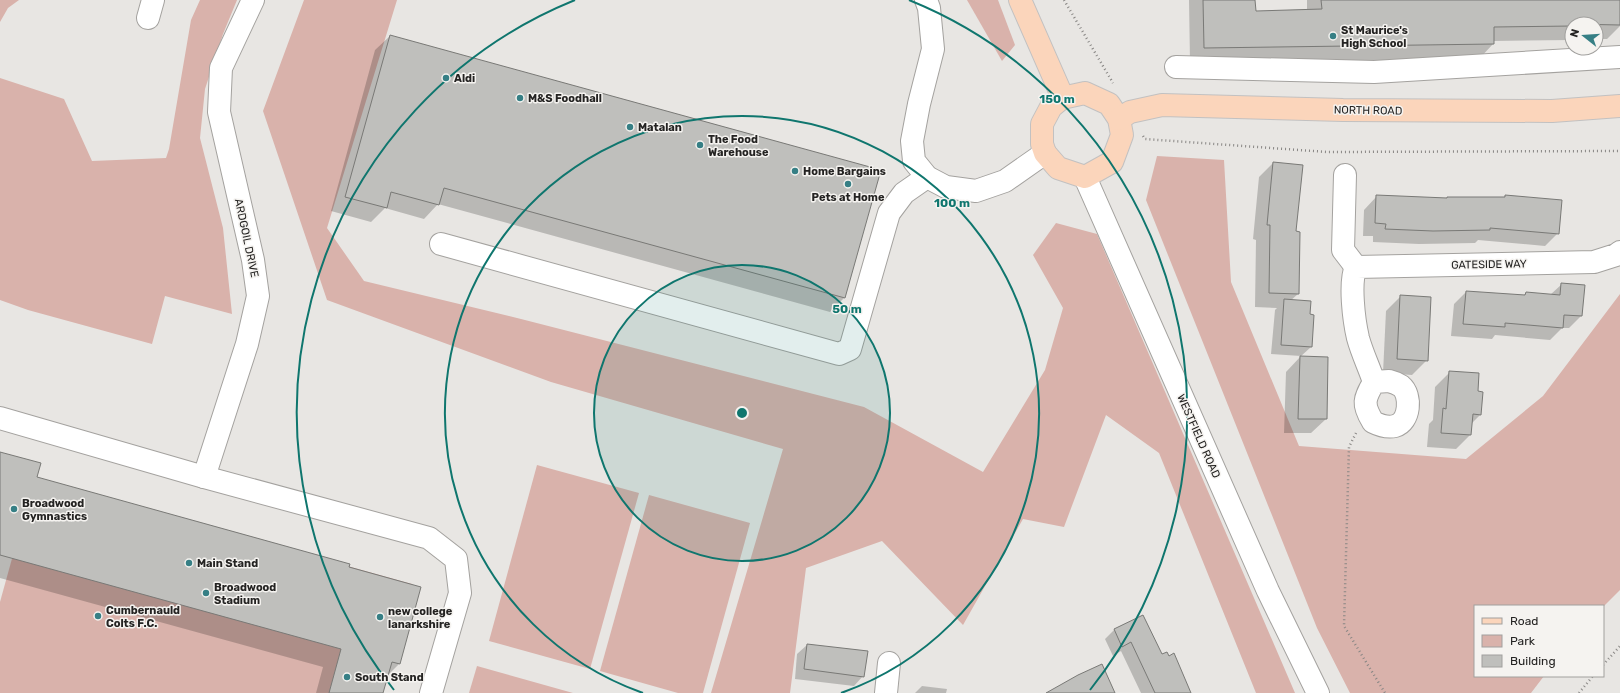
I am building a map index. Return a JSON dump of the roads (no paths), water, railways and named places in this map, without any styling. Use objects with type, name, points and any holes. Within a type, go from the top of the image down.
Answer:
[{"type":"main road","points":[[1020,0],[1063,98]]},
{"type":"main road","points":[[1085,93],[1109,104],[1119,118],[1122,135],[1112,162],[1085,177],[1058,168],[1045,153],[1042,144],[1042,124],[1051,107],[1063,98],[1085,93]]},
{"type":"main road","name":"NORTH ROAD","points":[[1119,118],[1130,112],[1162,105],[1343,110],[1552,112],[1620,106]]},
{"type":"street","name":"ARDGOIL DRIVE","points":[[204,477],[247,344],[258,296],[253,260],[219,112],[221,68],[253,0]]},
{"type":"street","points":[[926,0],[929,8],[933,49],[918,104],[912,141],[914,161],[927,177],[946,187],[976,191],[1005,181],[1045,153]]},
{"type":"street","points":[[1176,67],[1374,72],[1620,57]]},
{"type":"street","points":[[1344,174],[1343,250],[1356,267],[1353,274],[1352,293],[1358,338],[1374,382],[1365,399],[1366,411],[1373,422],[1384,426],[1395,426],[1403,420],[1408,407],[1408,396],[1401,386],[1389,381],[1374,382]]},
{"type":"street","points":[[441,244],[839,354],[850,349],[889,213],[904,193],[927,177]]},
{"type":"street","name":"WESTFIELD ROAD","points":[[1085,177],[1268,591],[1318,693]]},
{"type":"street","name":"GATESIDE WAY","points":[[1356,267],[1594,262],[1616,255],[1620,252]]},
{"type":"street","points":[[0,418],[204,477],[430,538],[456,559],[460,593],[431,693]]},
{"type":"street","points":[[886,693],[890,663]]},
{"type":"place","name":"St Maurice's High School","points":[[1333,36]]},
{"type":"place","name":"Aldi","points":[[446,78]]},
{"type":"place","name":"M&S Foodhall","points":[[520,98]]},
{"type":"place","name":"Matalan","points":[[630,127]]},
{"type":"place","name":"The Food Warehouse","points":[[700,145]]},
{"type":"place","name":"Home Bargains","points":[[795,171]]},
{"type":"place","name":"Pets at Home","points":[[848,184]]},
{"type":"place","name":"Broadwood Gymnastics","points":[[14,509]]},
{"type":"place","name":"Main Stand","points":[[189,563]]},
{"type":"place","name":"Broadwood Stadium","points":[[206,593]]},
{"type":"place","name":"Cumbernauld Colts F.C.","points":[[98,616]]},
{"type":"place","name":"new college lanarkshire","points":[[380,617]]},
{"type":"place","name":"South Stand","points":[[347,677]]}]
